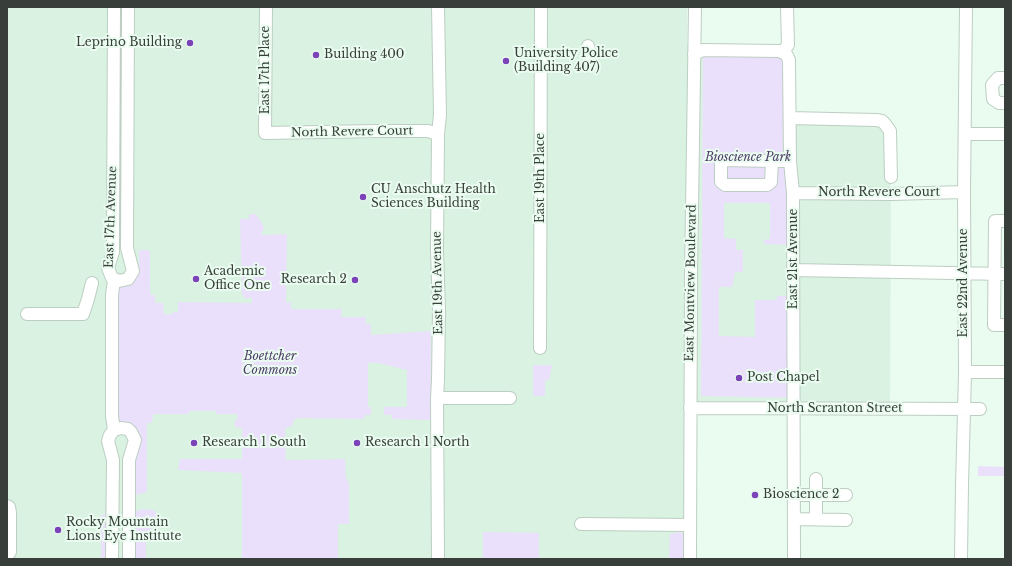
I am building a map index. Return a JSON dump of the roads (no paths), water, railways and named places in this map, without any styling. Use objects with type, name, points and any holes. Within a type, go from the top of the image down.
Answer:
[{"type":"street","name":"East 17th Avenue","points":[[114,7],[113,243],[108,268],[110,276],[114,280],[119,281],[126,280],[130,277],[133,271],[127,248],[128,7]]},
{"type":"street","name":"East 17th Place","points":[[266,7],[266,133]]},
{"type":"street","name":"East 19th Avenue","points":[[438,7],[440,115],[438,134],[437,250],[439,310],[437,398],[438,559]]},
{"type":"street","name":"East 19th Place","points":[[540,348],[541,7]]},
{"type":"street","name":"East Montview Boulevard","points":[[690,559],[690,408],[695,7]]},
{"type":"street","points":[[694,54],[703,50],[783,52],[788,45],[787,7]]},
{"type":"street","name":"East 22nd Avenue","points":[[961,559],[965,372],[964,192],[966,7]]},
{"type":"street","points":[[588,46],[592,58]]},
{"type":"street","name":"East 21st Avenue","points":[[783,52],[788,57],[790,65],[790,161],[794,193],[794,559]]},
{"type":"street","points":[[1005,78],[998,78],[992,85],[993,99],[999,103],[1005,103]]},
{"type":"street","points":[[114,89],[127,89]]},
{"type":"street","points":[[790,118],[882,121],[886,124],[890,131],[891,177]]},
{"type":"street","name":"North Revere Court","points":[[266,133],[379,131],[428,132],[438,134]]},
{"type":"street","points":[[965,134],[1005,134]]},
{"type":"street","points":[[772,161],[790,161]]},
{"type":"street","name":"North Revere Court","points":[[794,193],[891,194],[964,192]]},
{"type":"street","points":[[1005,221],[995,221],[1000,274],[994,325],[1005,325]]},
{"type":"street","points":[[793,270],[1000,274]]},
{"type":"street","points":[[114,280],[112,294],[112,408],[114,430]]},
{"type":"street","points":[[27,314],[83,314],[92,283]]},
{"type":"street","points":[[965,372],[1005,372]]},
{"type":"street","points":[[437,398],[510,398]]},
{"type":"street","name":"North Scranton Street","points":[[690,408],[980,409]]},
{"type":"street","points":[[112,559],[113,460],[108,441],[114,430],[119,428],[131,432],[134,438],[129,460],[129,559]]},
{"type":"street","points":[[816,479],[816,520]]},
{"type":"street","points":[[794,495],[846,495]]},
{"type":"street","points":[[7,506],[9,507],[10,513],[10,552],[7,556]]},
{"type":"street","points":[[794,520],[846,520]]},
{"type":"street","points":[[581,524],[690,525]]},
{"type":"place","name":"Leprino Building","points":[[190,43]]},
{"type":"place","name":"Building 400","points":[[316,55]]},
{"type":"place","name":"University Police (Building 407)","points":[[506,61]]},
{"type":"place","name":"CU Anschutz Health Sciences Building","points":[[363,197]]},
{"type":"place","name":"Academic Office One","points":[[196,279]]},
{"type":"place","name":"Research 2","points":[[355,280]]},
{"type":"place","name":"Post Chapel","points":[[739,378]]},
{"type":"place","name":"Research 1 South","points":[[194,443]]},
{"type":"place","name":"Research 1 North","points":[[357,443]]},
{"type":"place","name":"Bioscience 2","points":[[755,495]]},
{"type":"place","name":"Rocky Mountain Lions Eye Institute","points":[[58,530]]},
{"type":"park label","name":"Bioscience Park","points":[[748,158]]},
{"type":"park label","name":"Boettcher Commons","points":[[270,364]]}]
